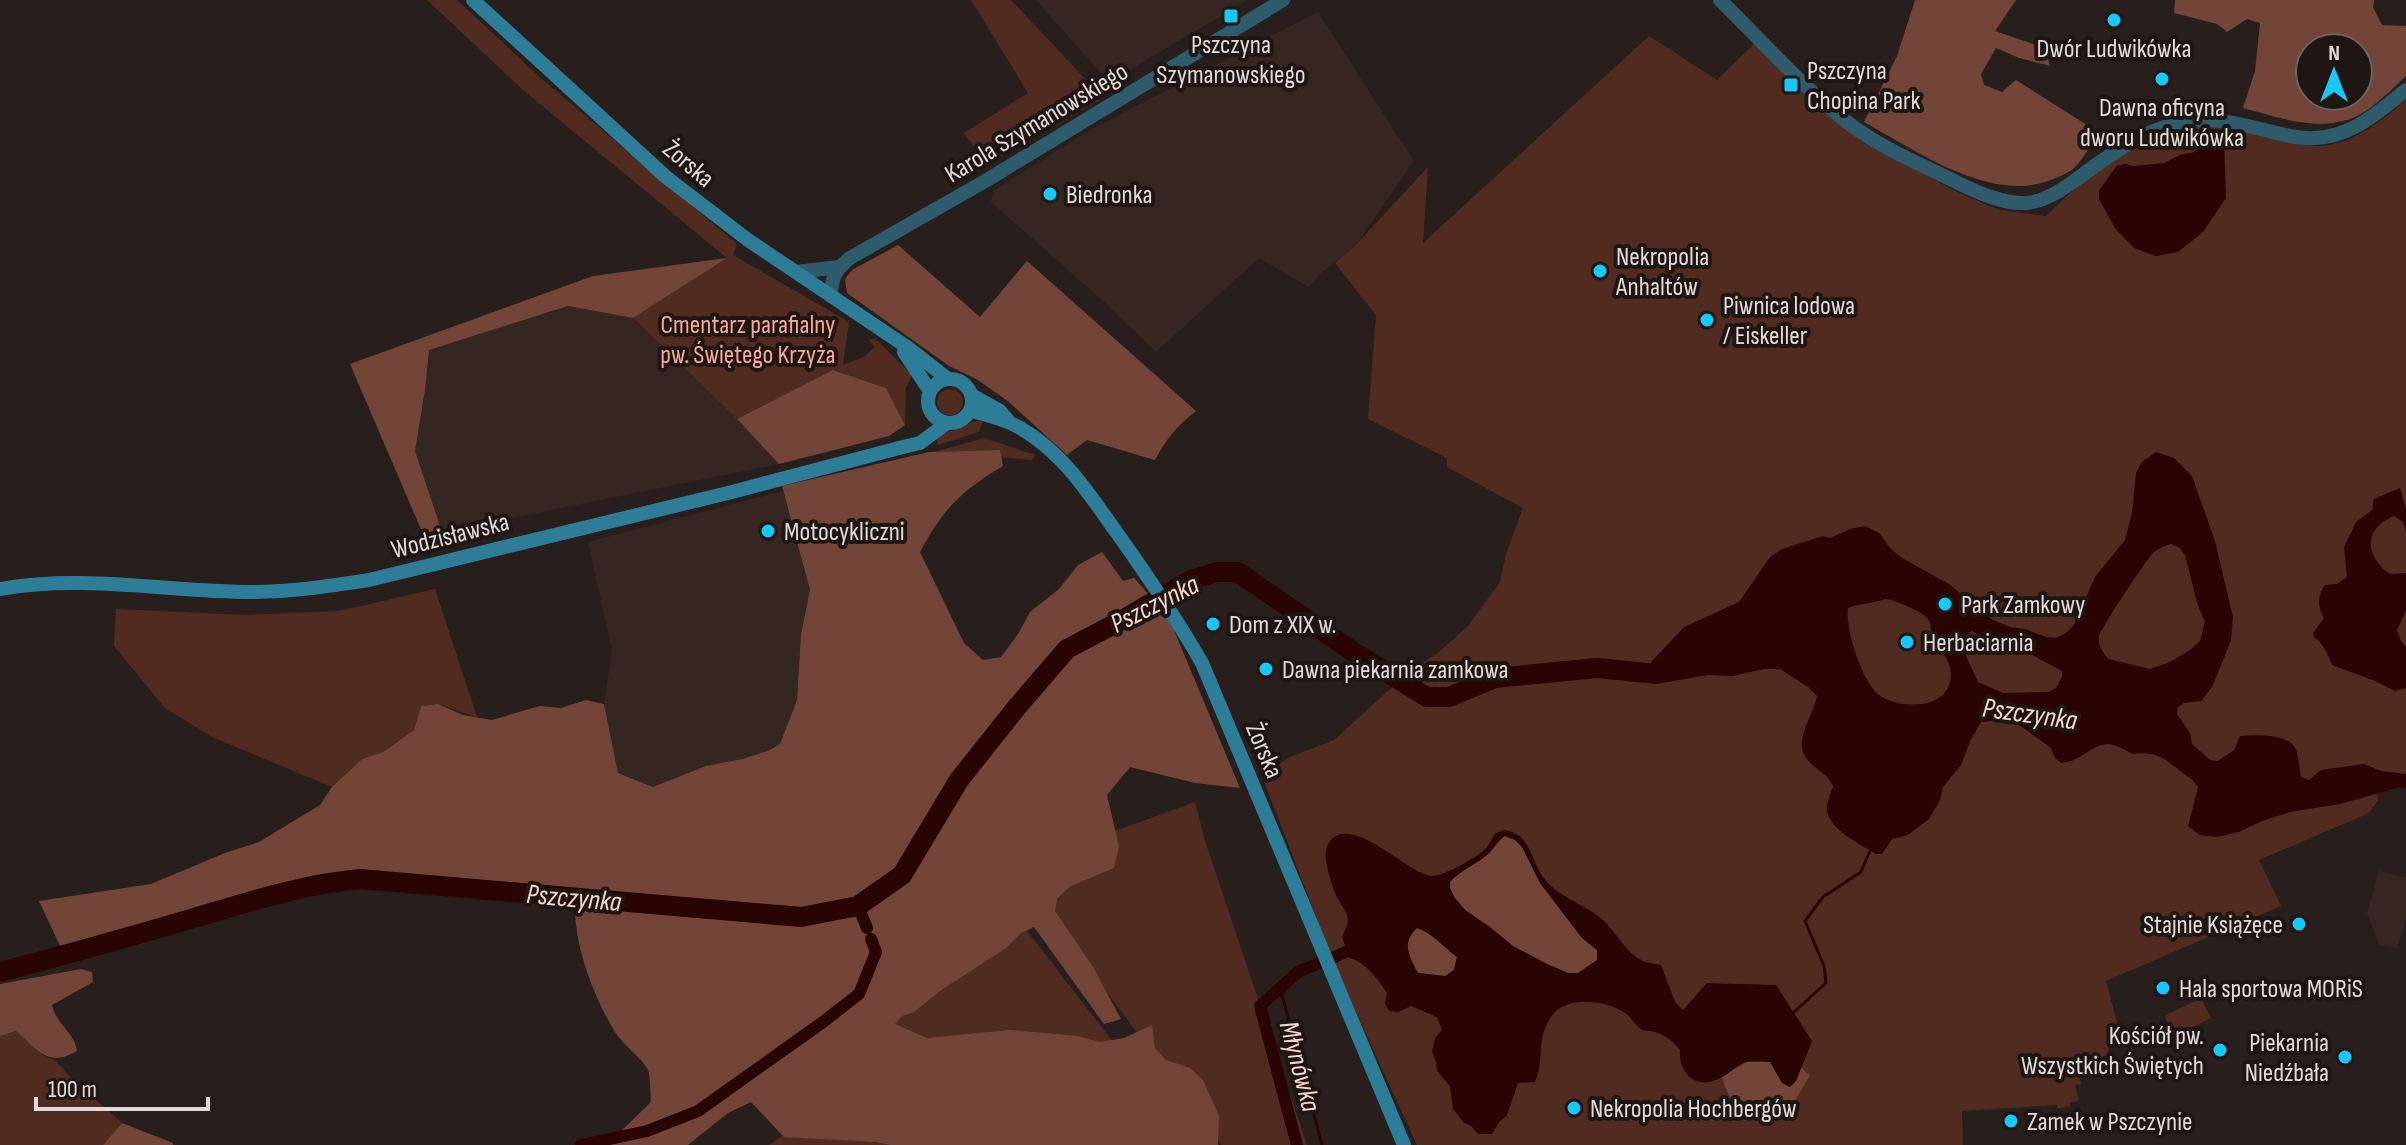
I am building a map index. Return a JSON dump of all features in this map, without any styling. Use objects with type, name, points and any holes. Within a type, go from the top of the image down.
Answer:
[{"type":"main road","name":"Żorska","points":[[473,0],[666,177],[717,217],[948,379]]},
{"type":"main road","name":"Żorska","points":[[894,339],[930,391]]},
{"type":"main road","points":[[948,379],[962,383],[970,402],[961,420],[947,423],[935,418],[928,405],[930,391],[948,379]]},
{"type":"main road","name":"Żorska","points":[[970,402],[1044,444],[1068,466],[1168,606],[1202,663],[1404,1145]]},
{"type":"main road","points":[[903,447],[922,431],[930,412]]},
{"type":"main road","name":"Wodzisławska","points":[[0,589],[43,583],[102,582],[251,592],[315,588],[403,573],[920,443],[947,423]]},
{"type":"street","name":"Karola Szymanowskiego","points":[[839,267],[1283,0]]},
{"type":"street","points":[[1720,0],[1818,97],[1853,126],[1896,153],[1959,183],[2011,201],[2031,202],[2050,195],[2122,147],[2166,126],[2213,120],[2302,138],[2331,137],[2374,117],[2406,90]]},
{"type":"street","points":[[796,272],[839,267]]},
{"type":"street","points":[[831,296],[832,281],[839,267]]},
{"type":"shaded area","points":[[1036,0],[1248,0],[1109,82]]},
{"type":"shaded area","points":[[1915,0],[2016,0],[1995,31],[2045,48],[2050,66],[1996,48],[1981,74],[1984,85],[2002,92],[2016,80],[2098,132],[2074,168],[2034,185],[2009,186],[1983,181],[1932,160],[1864,122],[1897,56]]},
{"type":"shaded area","points":[[2175,0],[2374,0],[2373,7],[2382,25],[2406,26],[2406,76],[2374,104],[2374,32],[2294,32],[2294,112],[2363,112],[2350,119],[2323,124],[2243,108],[2255,71],[2260,23],[2247,19],[2227,32],[2217,24],[2174,13]]},
{"type":"shaded area","points":[[1318,12],[1414,161],[1354,247],[1321,273],[1309,287],[1259,258],[1156,352],[991,202],[993,191],[1090,130]]},
{"type":"shaded area","points":[[898,245],[980,317],[1027,261],[1196,411],[1173,433],[1155,460],[1087,440],[1067,455],[1009,402],[978,380],[949,366],[847,293],[845,279],[852,270]]},
{"type":"shaded area","points":[[727,258],[633,318],[568,306],[429,350],[415,451],[442,532],[423,534],[350,364],[593,276]]},
{"type":"shaded area","points":[[568,306],[633,318],[779,464],[442,532],[415,451],[429,350]]},
{"type":"shaded area","points":[[833,370],[886,388],[905,425],[889,436],[779,464],[737,419]]},
{"type":"shaded area","points":[[1000,450],[1003,466],[954,502],[920,552],[964,643],[983,660],[1001,657],[1030,612],[1059,589],[1078,565],[1102,552],[1123,581],[1134,578],[1168,616],[1240,788],[1195,783],[1130,767],[1107,795],[1119,846],[1114,868],[1069,887],[1057,899],[1055,911],[1093,967],[1121,1019],[1104,1024],[1034,927],[1021,933],[1006,948],[914,1012],[902,1016],[895,1024],[927,1038],[1010,1030],[1078,1036],[1100,1042],[1124,1038],[1152,1025],[1155,1048],[1166,1060],[1190,1068],[1203,1080],[1219,1116],[1218,1145],[891,1145],[784,1137],[751,1102],[728,1113],[688,1145],[602,1145],[613,1139],[651,1102],[649,1074],[615,1032],[591,984],[576,928],[576,894],[548,888],[344,873],[239,899],[146,929],[61,948],[39,901],[151,884],[259,842],[320,805],[332,787],[362,759],[383,752],[414,730],[421,706],[438,704],[463,715],[492,720],[540,706],[561,708],[586,700],[604,704],[618,773],[653,787],[706,766],[768,751],[780,744],[797,700],[801,634],[810,590],[782,486],[929,452]]},
{"type":"shaded area","points":[[783,491],[810,590],[801,634],[797,700],[780,744],[742,759],[706,766],[654,787],[618,773],[604,704],[612,650],[588,542]]},
{"type":"shaded area","points":[[1505,836],[1522,847],[1540,883],[1582,938],[1597,950],[1597,960],[1579,973],[1568,973],[1513,946],[1465,910],[1454,897],[1450,882],[1487,855]]},
{"type":"shaded area","points":[[2379,871],[2406,878],[2406,918],[2397,948],[2379,944],[2367,913]]},
{"type":"shaded area","points":[[1417,928],[1457,957],[1454,970],[1445,976],[1418,973],[1408,944]]},
{"type":"shaded area","points":[[81,969],[92,972],[93,982],[52,1005],[77,1051],[67,1056],[51,1057],[37,1050],[16,1031],[0,1036],[0,984]]},
{"type":"shaded area","points":[[1746,1062],[1771,1062],[1774,1068],[1796,1081],[1801,1068],[1810,1075],[1788,1113],[1778,1121],[1742,1108],[1726,1089],[1722,1077]]},
{"type":"shaded area","points":[[122,1123],[173,1143],[173,1145],[103,1145]]},
{"type":"green space","name":"Cmentarz parafialny pw. Świętego Krzyża","points":[[427,0],[457,0],[542,79],[737,244],[733,255],[849,322],[843,365],[864,357],[875,347],[868,339],[876,339],[912,375],[906,388],[905,425],[886,388],[834,370],[737,419],[633,318],[727,258],[523,90]]},
{"type":"green space","points":[[971,0],[1011,0],[1090,84],[1099,100],[987,165],[964,133],[1028,93]]},
{"type":"green space","name":"Park Zamkowy","points":[[1649,36],[1717,80],[1754,44],[1858,138],[1955,191],[1999,210],[2046,216],[2078,186],[2114,159],[2133,147],[2174,131],[2195,127],[2216,128],[2299,144],[2329,145],[2365,131],[2406,100],[2406,777],[2372,775],[2378,800],[2369,813],[2259,860],[2281,906],[2106,981],[2117,1022],[2107,1055],[2093,1059],[2094,1066],[2078,1070],[2081,1084],[2075,1085],[2079,1101],[2070,1102],[2070,1107],[2057,1108],[2057,1105],[1962,1111],[1963,1145],[1417,1145],[1335,966],[1262,776],[1290,757],[1334,740],[1409,672],[1438,653],[1468,626],[1500,582],[1506,554],[1523,508],[1447,467],[1447,458],[1368,419],[1376,315],[1335,263],[1354,247],[1428,167],[1423,243]]},
{"type":"green space","points":[[950,389],[959,393],[963,402],[959,411],[950,415],[941,411],[937,402],[941,393]]},
{"type":"green space","points":[[983,421],[979,432],[938,445],[936,439],[949,430]]},
{"type":"green space","points":[[984,438],[1035,455],[1032,460],[1001,457],[1000,450],[934,452]]},
{"type":"green space","points":[[435,589],[477,717],[438,704],[421,706],[414,730],[383,752],[362,759],[332,787],[212,737],[165,708],[114,646],[116,609],[245,615],[339,611]]},
{"type":"green space","points":[[1195,802],[1205,841],[1307,1145],[1222,1145],[1029,889],[1093,839]]},
{"type":"green space","points":[[950,883],[996,891],[1193,1145],[769,1145],[792,1129]]},
{"type":"green space","points":[[2201,998],[2211,1018],[2172,1037],[2165,1016]]},
{"type":"green space","points":[[16,1031],[44,1056],[55,1060],[122,1123],[103,1145],[0,1145],[0,1036]]},
{"type":"water","points":[[2215,134],[2224,138],[2226,198],[2203,232],[2178,252],[2156,256],[2134,248],[2115,228],[2099,199],[2099,191],[2112,172],[2117,166],[2125,164],[2164,163],[2194,152],[2208,136]]},
{"type":"water","points":[[2156,452],[2174,458],[2192,476],[2215,541],[2233,617],[2231,640],[2212,687],[2201,701],[2178,707],[2177,714],[2190,733],[2192,744],[2210,760],[2218,761],[2234,750],[2240,736],[2280,738],[2287,740],[2296,750],[2301,777],[2309,780],[2321,770],[2364,764],[2381,771],[2406,774],[2406,789],[2400,787],[2340,804],[2290,812],[2217,837],[2200,835],[2188,826],[2198,787],[2162,758],[2147,753],[2132,754],[2109,744],[2061,763],[2051,748],[2018,724],[2008,719],[1981,722],[1961,765],[1943,787],[1940,800],[1929,819],[1908,835],[1892,839],[1882,854],[1876,854],[1834,825],[1827,811],[1833,786],[1828,777],[1809,762],[1803,751],[1803,735],[1817,696],[1808,687],[1780,669],[1733,676],[1708,675],[1662,683],[1651,662],[1684,627],[1739,602],[1770,557],[1782,549],[1865,526],[1879,533],[1902,558],[1949,584],[1993,620],[2056,638],[2074,625],[2095,577],[2125,540],[2132,513],[2136,473],[2142,462]],"holes":[[[2171,544],[2180,548],[2185,555],[2205,622],[2200,641],[2168,663],[2150,669],[2108,659],[2099,643],[2101,632],[2150,557],[2158,549]],[[1885,599],[1901,603],[1925,616],[1949,664],[1949,686],[1943,694],[1925,704],[1914,705],[1891,701],[1875,691],[1862,670],[1849,630],[1848,608]],[[1972,631],[2018,647],[2062,671],[2062,676],[2057,687],[2049,692],[2003,693],[1978,682],[1961,638]]]},
{"type":"water","points":[[2400,488],[2406,509],[2406,532],[2403,522],[2394,516],[2376,528],[2371,544],[2376,560],[2390,574],[2406,573],[2406,611],[2397,630],[2406,647],[2406,688],[2395,691],[2332,665],[2313,633],[2324,618],[2319,601],[2322,589],[2347,577],[2344,547],[2356,522],[2372,510],[2374,499]]},
{"type":"water","points":[[1504,830],[1521,837],[1541,874],[1552,887],[1604,921],[1636,957],[1661,965],[1675,1002],[1683,1010],[1707,983],[1776,985],[1812,1041],[1796,1081],[1790,1087],[1782,1083],[1770,1062],[1757,1061],[1744,1063],[1716,1080],[1694,1080],[1682,1065],[1680,1050],[1666,1037],[1640,1029],[1627,1015],[1607,1005],[1575,1003],[1557,1010],[1551,1017],[1543,1034],[1535,1082],[1518,1083],[1507,1115],[1492,1134],[1478,1134],[1464,1123],[1453,1109],[1450,1086],[1437,1071],[1432,1052],[1435,1038],[1442,1030],[1437,1017],[1411,1006],[1398,1012],[1389,1011],[1385,1003],[1387,993],[1380,982],[1366,967],[1349,958],[1342,937],[1348,920],[1330,878],[1326,849],[1338,835],[1350,834],[1364,838],[1409,866],[1432,876],[1452,870],[1476,856],[1488,846],[1496,833]],"holes":[[[1505,836],[1522,847],[1540,883],[1582,938],[1597,950],[1597,960],[1578,973],[1568,973],[1513,946],[1465,910],[1454,897],[1450,882],[1487,855]],[[1417,928],[1457,957],[1454,970],[1445,976],[1418,973],[1408,944]]]},
{"type":"waterway","name":"Pszczynka","points":[[0,972],[276,894],[360,879],[801,917],[858,906],[902,875],[959,780],[1067,649],[1191,580],[1217,572],[1238,572],[1352,651],[1427,697],[1449,697],[1495,678],[1597,668],[1657,674],[1680,667]]},
{"type":"waterway","points":[[1794,1012],[1826,983],[1824,966],[1805,921],[1823,897],[1861,872],[1870,851]]},
{"type":"waterway","points":[[858,906],[867,928]]},
{"type":"waterway","points":[[581,1145],[647,1131],[698,1111],[859,994],[876,952],[871,939]]},
{"type":"waterway","points":[[1297,1145],[1260,1006],[1298,972],[1346,952]]},
{"type":"waterway","name":"Młynówka","points":[[1280,987],[1322,1145]]},
{"type":"place","name":"Pszczyna Szymanowskiego","points":[[1231,16]]},
{"type":"place","name":"Dwór Ludwikówka","points":[[2114,20]]},
{"type":"place","name":"Dawna oficyna dworu Ludwikówka","points":[[2162,79]]},
{"type":"place","name":"Pszczyna Chopina Park","points":[[1791,85]]},
{"type":"place","name":"Biedronka","points":[[1050,194]]},
{"type":"place","name":"Nekropolia Anhaltów","points":[[1600,271]]},
{"type":"place","name":"Piwnica lodowa / Eiskeller","points":[[1707,320]]},
{"type":"place","name":"Motocykliczni","points":[[768,531]]},
{"type":"place","name":"Park Zamkowy","points":[[1945,604]]},
{"type":"place","name":"Dom z XIX w.","points":[[1213,624]]},
{"type":"place","name":"Herbaciarnia","points":[[1907,642]]},
{"type":"place","name":"Dawna piekarnia zamkowa","points":[[1266,669]]},
{"type":"place","name":"Stajnie Książęce","points":[[2299,924]]},
{"type":"place","name":"Hala sportowa MORiS","points":[[2163,988]]},
{"type":"place","name":"Kościół pw. Wszystkich Świętych","points":[[2220,1050]]},
{"type":"place","name":"Piekarnia Niedźbała","points":[[2345,1057]]},
{"type":"place","name":"Nekropolia Hochbergów","points":[[1574,1108]]},
{"type":"place","name":"Zamek w Pszczynie","points":[[2011,1121]]}]
